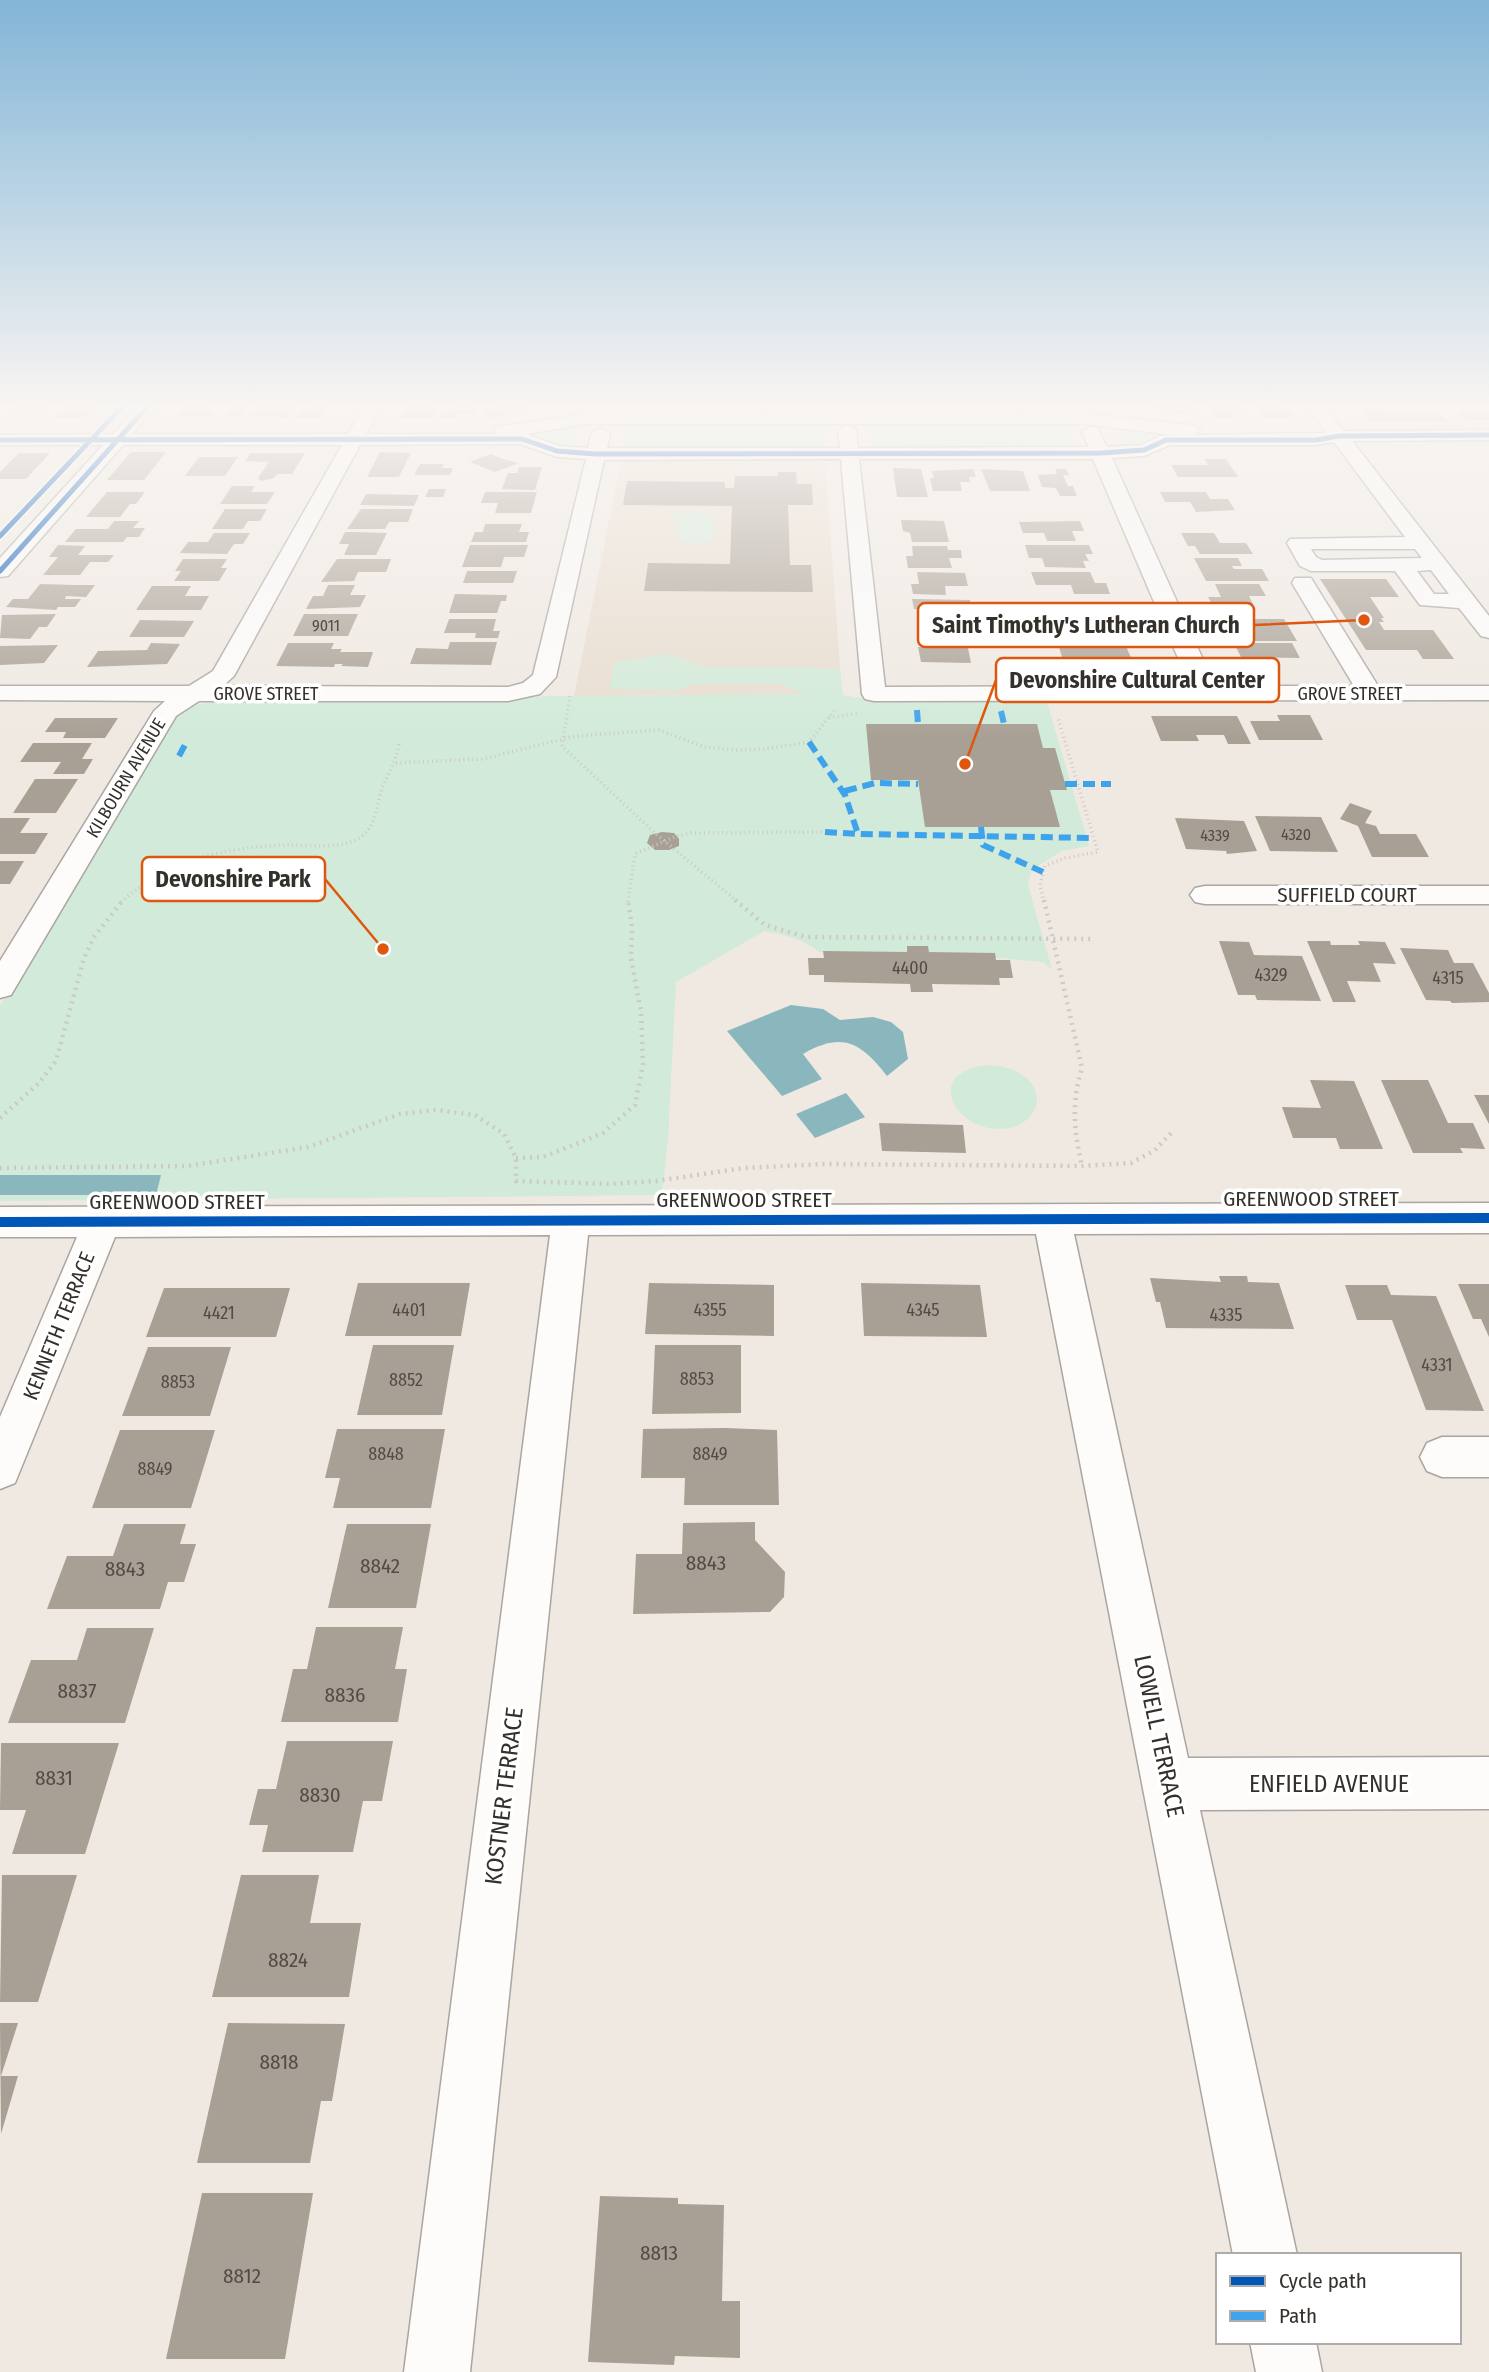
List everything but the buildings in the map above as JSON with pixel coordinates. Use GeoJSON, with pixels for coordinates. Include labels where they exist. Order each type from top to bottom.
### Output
{"type":"FeatureCollection","features":[{"type":"Feature","properties":{"kind":"street"},"geometry":{"type":"LineString","coordinates":[[0,536],[21,517]]}},
{"type":"Feature","properties":{"kind":"street"},"geometry":{"type":"LineString","coordinates":[[0,571],[44,517]]}},
{"type":"Feature","properties":{"kind":"street","name":"KILBOURN AVENUE"},"geometry":{"type":"LineString","coordinates":[[0,987],[166,711],[222,676],[311,517]]}},
{"type":"Feature","properties":{"kind":"street","name":"GROVE STREET"},"geometry":{"type":"LineString","coordinates":[[0,693],[509,694],[531,690],[544,677],[581,517]]}},
{"type":"Feature","properties":{"kind":"street","name":"GROVE STREET"},"geometry":{"type":"LineString","coordinates":[[856,517],[874,694],[1489,693]]}},
{"type":"Feature","properties":{"kind":"street"},"geometry":{"type":"LineString","coordinates":[[1129,517],[1206,694]]}},
{"type":"Feature","properties":{"kind":"street"},"geometry":{"type":"LineString","coordinates":[[1401,517],[1489,631]]}},
{"type":"Feature","properties":{"kind":"street"},"geometry":{"type":"LineString","coordinates":[[1421,542],[1297,543],[1308,561],[1319,566],[1437,564]]}},
{"type":"Feature","properties":{"kind":"street"},"geometry":{"type":"LineString","coordinates":[[1401,565],[1428,600],[1465,601]]}},
{"type":"Feature","properties":{"kind":"street"},"geometry":{"type":"LineString","coordinates":[[1303,583],[1371,694]]}},
{"type":"Feature","properties":{"kind":"street","name":"SUFFIELD COURT"},"geometry":{"type":"LineString","coordinates":[[1205,895],[1489,895]]}},
{"type":"Feature","properties":{"kind":"street","name":"LOWELL TERRACE"},"geometry":{"type":"LineString","coordinates":[[1052,1218],[1265,2253]]}},
{"type":"Feature","properties":{"kind":"street","name":"GREENWOOD STREET"},"geometry":{"type":"LineString","coordinates":[[0,1222],[1489,1218]]}},
{"type":"Feature","properties":{"kind":"street","name":"KOSTNER TERRACE"},"geometry":{"type":"LineString","coordinates":[[437,2372],[571,1220]]}},
{"type":"Feature","properties":{"kind":"street","name":"KENNETH TERRACE"},"geometry":{"type":"LineString","coordinates":[[0,1469],[102,1221]]}},
{"type":"Feature","properties":{"kind":"street"},"geometry":{"type":"LineString","coordinates":[[1442,1457],[1489,1457]]}},
{"type":"Feature","properties":{"kind":"street","name":"ENFIELD AVENUE"},"geometry":{"type":"LineString","coordinates":[[1170,1784],[1489,1783]]}},
{"type":"Feature","properties":{"kind":"street"},"geometry":{"type":"LineString","coordinates":[[1283,2344],[1289,2372]]}},
{"type":"Feature","properties":{"kind":"path"},"geometry":{"type":"LineString","coordinates":[[570,696],[562,746],[664,841],[765,925],[806,937],[1095,939]]}},
{"type":"Feature","properties":{"kind":"path"},"geometry":{"type":"LineString","coordinates":[[396,763],[482,759],[564,738],[659,730],[704,747],[766,749],[808,742],[835,710]]}},
{"type":"Feature","properties":{"kind":"path"},"geometry":{"type":"LineString","coordinates":[[1056,712],[1098,852],[1065,858],[1045,866],[1040,885],[1082,1068],[1073,1093],[1073,1126],[1082,1166]]}},
{"type":"Feature","properties":{"kind":"path"},"geometry":{"type":"LineString","coordinates":[[0,1118],[39,1082],[56,1060],[83,959],[100,923],[127,893],[177,866],[224,850],[272,845],[348,843],[362,836],[372,825],[382,789],[396,763],[399,744]]}},
{"type":"Feature","properties":{"kind":"path"},"geometry":{"type":"LineString","coordinates":[[516,1158],[543,1157],[603,1133],[635,1105],[643,1064],[641,1012],[631,958],[632,927],[627,896],[635,854],[691,833],[825,832]]}},
{"type":"Feature","properties":{"kind":"path"},"geometry":{"type":"LineString","coordinates":[[0,1168],[187,1166],[307,1147],[400,1114],[436,1110],[475,1115],[504,1134],[516,1158],[516,1181],[537,1183],[656,1181],[744,1168],[824,1164],[1082,1166],[1131,1163],[1154,1151],[1174,1130]]}},
{"type":"Feature","properties":{"kind":"shaded area"},"geometry":{"type":"Polygon","coordinates":[[[610,517],[829,517],[842,695],[574,696],[610,517]]]}},
{"type":"Feature","properties":{"kind":"green space"},"geometry":{"type":"Polygon","coordinates":[[[673,517],[714,518],[713,540],[696,544],[678,540],[679,525],[673,521],[673,517]]]}},
{"type":"Feature","properties":{"kind":"green space"},"geometry":{"type":"Polygon","coordinates":[[[667,654],[705,667],[804,667],[840,670],[843,695],[886,702],[1047,702],[1089,846],[1062,851],[1031,870],[1028,885],[1052,970],[1043,962],[929,952],[928,946],[907,946],[907,952],[819,952],[800,940],[764,931],[676,982],[668,1139],[662,1195],[0,1201],[0,1006],[177,708],[230,699],[803,694],[781,684],[693,684],[680,690],[609,689],[614,663],[667,654]]]}},
{"type":"Feature","properties":{"kind":"green space"},"geometry":{"type":"Polygon","coordinates":[[[990,1065],[1009,1068],[1032,1084],[1037,1100],[1032,1115],[1026,1121],[1009,1128],[990,1128],[974,1123],[961,1113],[953,1102],[951,1090],[956,1078],[968,1070],[990,1065]]]}},
{"type":"Feature","properties":{"kind":"water"},"geometry":{"type":"Polygon","coordinates":[[[791,1005],[823,1009],[840,1020],[873,1017],[891,1022],[903,1032],[908,1059],[887,1076],[860,1048],[840,1042],[829,1043],[803,1054],[822,1079],[782,1096],[727,1031],[791,1005]]]}},
{"type":"Feature","properties":{"kind":"water"},"geometry":{"type":"Polygon","coordinates":[[[846,1093],[865,1117],[815,1138],[796,1114],[846,1093]]]}},
{"type":"Feature","properties":{"kind":"water"},"geometry":{"type":"Polygon","coordinates":[[[0,1175],[161,1175],[156,1195],[0,1195],[0,1175]]]}},
{"type":"Feature","properties":{"kind":"marked path"},"geometry":{"type":"LineString","coordinates":[[917,710],[918,724]]}},
{"type":"Feature","properties":{"kind":"marked path"},"geometry":{"type":"LineString","coordinates":[[1001,711],[1004,724]]}},
{"type":"Feature","properties":{"kind":"marked path"},"geometry":{"type":"LineString","coordinates":[[809,742],[845,795],[858,834],[1093,838]]}},
{"type":"Feature","properties":{"kind":"marked path"},"geometry":{"type":"LineString","coordinates":[[179,756],[186,743]]}},
{"type":"Feature","properties":{"kind":"marked path"},"geometry":{"type":"LineString","coordinates":[[845,791],[875,783],[918,784]]}},
{"type":"Feature","properties":{"kind":"marked path"},"geometry":{"type":"LineString","coordinates":[[1065,784],[1111,784]]}},
{"type":"Feature","properties":{"kind":"marked path"},"geometry":{"type":"LineString","coordinates":[[981,827],[983,845],[1043,872]]}},
{"type":"Feature","properties":{"kind":"marked path"},"geometry":{"type":"LineString","coordinates":[[825,832],[858,834]]}},
{"type":"Feature","properties":{"kind":"cycle path"},"geometry":{"type":"LineString","coordinates":[[0,536],[18,517]]}},
{"type":"Feature","properties":{"kind":"cycle path"},"geometry":{"type":"LineString","coordinates":[[0,571],[49,517]]}},
{"type":"Feature","properties":{"kind":"cycle path"},"geometry":{"type":"LineString","coordinates":[[0,1222],[1489,1218]]}},
{"type":"Feature","properties":{"kind":"place","name":"Saint Timothy's Lutheran Church"},"geometry":{"type":"Point","coordinates":[1364,620]}},
{"type":"Feature","properties":{"kind":"place","name":"Devonshire Cultural Center"},"geometry":{"type":"Point","coordinates":[965,764]}},
{"type":"Feature","properties":{"kind":"place","name":"Devonshire Park"},"geometry":{"type":"Point","coordinates":[383,949]}}]}
